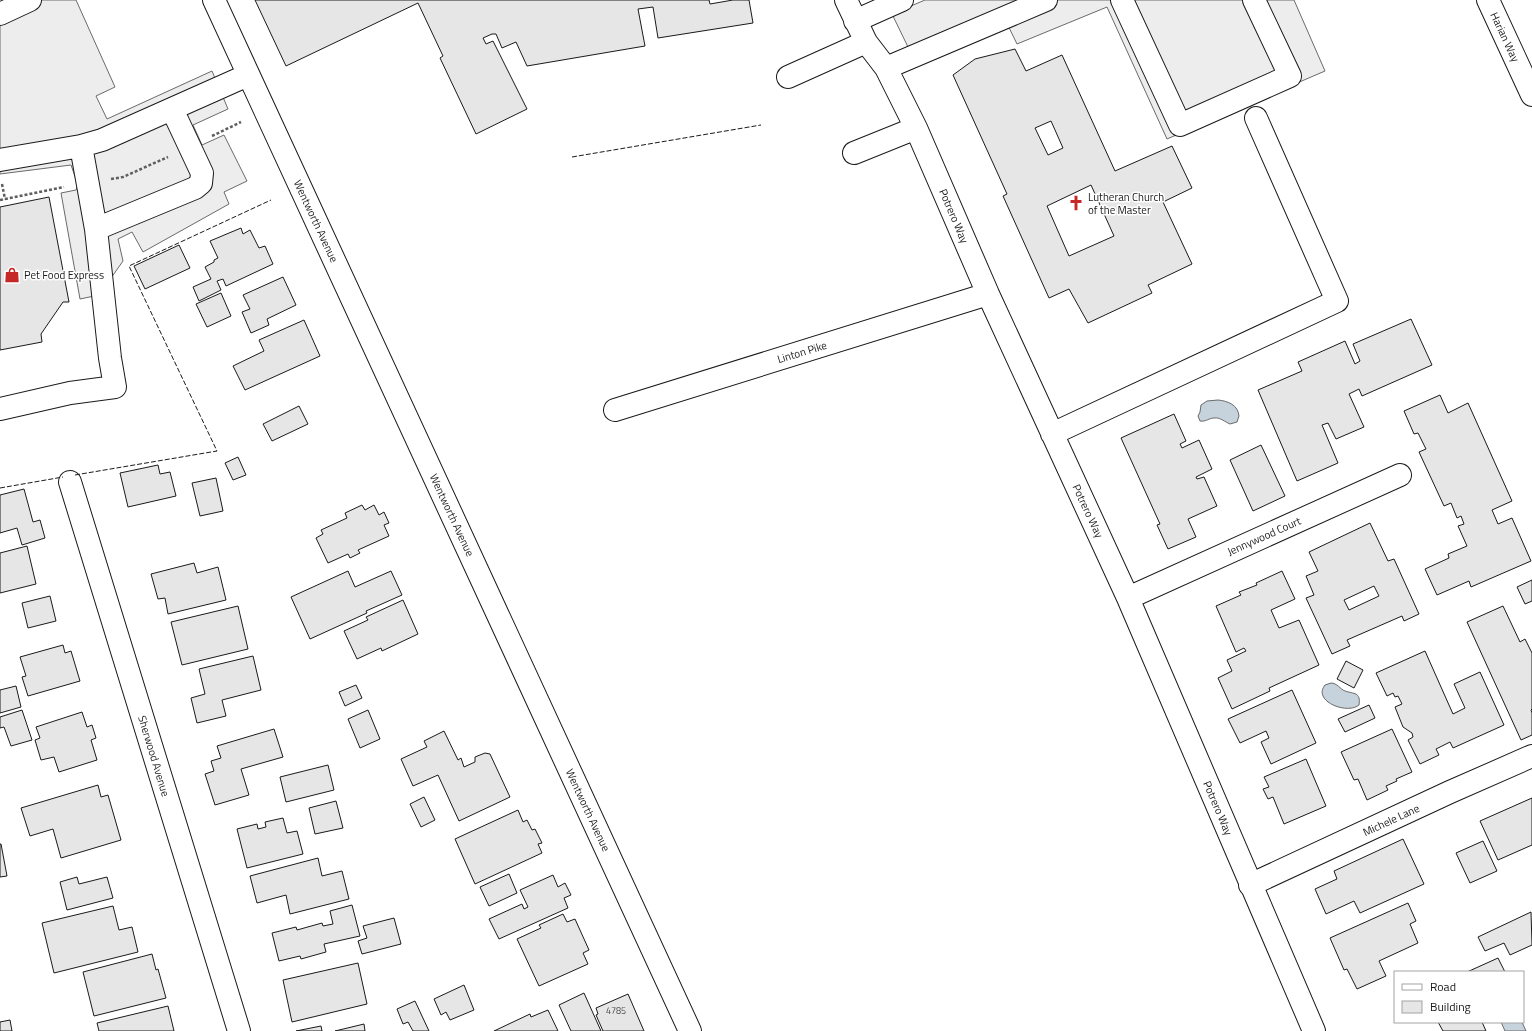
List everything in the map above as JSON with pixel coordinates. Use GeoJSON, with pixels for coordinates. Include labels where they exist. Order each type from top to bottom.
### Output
{"type":"FeatureCollection","features":[{"type":"Feature","properties":{"kind":"street"},"geometry":{"type":"LineString","coordinates":[[0,14],[30,0]]}},
{"type":"Feature","properties":{"kind":"street","name":"Wentworth Avenue"},"geometry":{"type":"LineString","coordinates":[[214,0],[690,1031]]}},
{"type":"Feature","properties":{"kind":"street","name":"Potrero Way"},"geometry":{"type":"LineString","coordinates":[[846,0],[866,42],[886,68],[916,128],[988,294],[1128,598],[1314,1031]]}},
{"type":"Feature","properties":{"kind":"street"},"geometry":{"type":"LineString","coordinates":[[855,21],[902,0]]}},
{"type":"Feature","properties":{"kind":"street"},"geometry":{"type":"LineString","coordinates":[[886,68],[1046,0]]}},
{"type":"Feature","properties":{"kind":"street"},"geometry":{"type":"LineString","coordinates":[[1122,0],[1180,125],[1290,76],[1254,0]]}},
{"type":"Feature","properties":{"kind":"street","name":"Harian Way"},"geometry":{"type":"LineString","coordinates":[[1488,0],[1532,96]]}},
{"type":"Feature","properties":{"kind":"street"},"geometry":{"type":"LineString","coordinates":[[788,76],[866,42]]}},
{"type":"Feature","properties":{"kind":"street"},"geometry":{"type":"LineString","coordinates":[[0,169],[102,140],[248,75]]}},
{"type":"Feature","properties":{"kind":"street"},"geometry":{"type":"LineString","coordinates":[[96,229],[195,188],[201,183],[202,173],[172,109]]}},
{"type":"Feature","properties":{"kind":"street"},"geometry":{"type":"LineString","coordinates":[[1052,434],[1337,302],[1256,118]]}},
{"type":"Feature","properties":{"kind":"street"},"geometry":{"type":"LineString","coordinates":[[854,153],[916,128]]}},
{"type":"Feature","properties":{"kind":"street"},"geometry":{"type":"LineString","coordinates":[[0,409],[70,393],[115,387],[110,358],[96,229],[81,146]]}},
{"type":"Feature","properties":{"kind":"street","name":"Linton Pike"},"geometry":{"type":"LineString","coordinates":[[616,410],[988,294]]}},
{"type":"Feature","properties":{"kind":"street","name":"Jennywood Court"},"geometry":{"type":"LineString","coordinates":[[1128,598],[1400,475]]}},
{"type":"Feature","properties":{"kind":"street","name":"Sherwood Avenue"},"geometry":{"type":"LineString","coordinates":[[70,482],[239,1031]]}},
{"type":"Feature","properties":{"kind":"street","name":"Michele Lane"},"geometry":{"type":"LineString","coordinates":[[1250,885],[1532,756]]}},
{"type":"Feature","properties":{"kind":"path"},"geometry":{"type":"LineString","coordinates":[[0,169],[5,199]]}},
{"type":"Feature","properties":{"kind":"path"},"geometry":{"type":"LineString","coordinates":[[0,200],[71,185]]}},
{"type":"Feature","properties":{"kind":"shaded area"},"geometry":{"type":"Polygon","coordinates":[[[12,0],[76,0],[115,87],[96,96],[107,119],[212,71],[228,109],[193,125],[202,145],[224,135],[247,181],[224,192],[229,204],[143,252],[132,232],[118,239],[123,261],[99,295],[80,299],[61,193],[76,190],[78,185],[71,165],[0,174],[0,6],[12,0]]]}},
{"type":"Feature","properties":{"kind":"shaded area"},"geometry":{"type":"Polygon","coordinates":[[[925,0],[1294,0],[1325,71],[1167,139],[1107,7],[1017,44],[1000,9],[908,47],[892,14],[925,0]]]}},
{"type":"Feature","properties":{"kind":"shaded area"},"geometry":{"type":"Polygon","coordinates":[[[1207,401],[1225,401],[1235,406],[1239,416],[1237,422],[1230,424],[1216,418],[1200,421],[1198,416],[1201,405],[1207,401]]]}},
{"type":"Feature","properties":{"kind":"shaded area"},"geometry":{"type":"Polygon","coordinates":[[[1331,683],[1345,691],[1356,694],[1359,698],[1359,705],[1354,708],[1347,708],[1333,705],[1327,701],[1323,696],[1322,691],[1325,685],[1331,683]]]}},
{"type":"Feature","properties":{"kind":"shaded area"},"geometry":{"type":"Polygon","coordinates":[[[1501,1023],[1522,1023],[1526,1031],[1505,1031],[1501,1023]]]}},
{"type":"Feature","properties":{"kind":"building"},"geometry":{"type":"Polygon","coordinates":[[[255,0],[709,0],[710,4],[733,0],[749,0],[753,23],[658,38],[653,7],[638,9],[645,46],[527,66],[516,42],[502,48],[496,34],[492,34],[483,38],[486,44],[493,41],[527,109],[476,134],[440,58],[443,56],[418,3],[286,66],[255,0]]]}},
{"type":"Feature","properties":{"kind":"building"},"geometry":{"type":"Polygon","coordinates":[[[1015,49],[1026,71],[1062,55],[1115,171],[1172,146],[1192,188],[1163,202],[1192,264],[1148,285],[1152,293],[1088,323],[1069,289],[1049,298],[1003,196],[1007,194],[953,75],[975,59],[1015,49]],[[1051,121],[1035,128],[1048,155],[1063,148],[1051,121]],[[1091,185],[1047,206],[1069,256],[1114,236],[1091,185]]]}},
{"type":"Feature","properties":{"kind":"building"},"geometry":{"type":"Polygon","coordinates":[[[49,197],[69,302],[63,302],[41,334],[42,342],[0,350],[0,207],[49,197]]]}},
{"type":"Feature","properties":{"kind":"building"},"geometry":{"type":"Polygon","coordinates":[[[241,228],[243,234],[250,230],[259,248],[265,246],[273,264],[226,286],[223,279],[217,281],[221,290],[199,301],[193,287],[211,279],[205,267],[218,258],[210,241],[241,228]]]}},
{"type":"Feature","properties":{"kind":"building"},"geometry":{"type":"Polygon","coordinates":[[[179,245],[190,268],[145,289],[134,266],[179,245]]]}},
{"type":"Feature","properties":{"kind":"building"},"geometry":{"type":"Polygon","coordinates":[[[283,277],[296,305],[267,319],[269,325],[251,333],[242,312],[250,309],[243,295],[283,277]]]}},
{"type":"Feature","properties":{"kind":"building"},"geometry":{"type":"Polygon","coordinates":[[[221,293],[231,316],[207,327],[196,304],[221,293]]]}},
{"type":"Feature","properties":{"kind":"building"},"geometry":{"type":"Polygon","coordinates":[[[1411,319],[1432,365],[1362,396],[1359,389],[1349,394],[1364,427],[1336,439],[1328,423],[1322,425],[1338,463],[1297,481],[1258,390],[1302,371],[1298,362],[1345,341],[1355,364],[1360,361],[1353,344],[1411,319]]]}},
{"type":"Feature","properties":{"kind":"building"},"geometry":{"type":"Polygon","coordinates":[[[304,320],[320,356],[245,390],[233,366],[264,351],[259,340],[304,320]]]}},
{"type":"Feature","properties":{"kind":"building"},"geometry":{"type":"Polygon","coordinates":[[[1440,395],[1448,413],[1468,403],[1512,501],[1492,510],[1498,524],[1512,518],[1531,561],[1471,587],[1469,581],[1437,595],[1425,569],[1449,558],[1448,554],[1467,546],[1458,526],[1464,524],[1461,516],[1457,518],[1451,503],[1444,506],[1419,452],[1426,449],[1418,433],[1414,434],[1404,411],[1440,395]]]}},
{"type":"Feature","properties":{"kind":"building"},"geometry":{"type":"Polygon","coordinates":[[[299,406],[308,424],[272,441],[263,424],[299,406]]]}},
{"type":"Feature","properties":{"kind":"building"},"geometry":{"type":"Polygon","coordinates":[[[1174,414],[1186,441],[1180,444],[1182,448],[1199,440],[1212,469],[1196,477],[1197,479],[1204,477],[1217,506],[1188,519],[1196,537],[1168,549],[1157,525],[1160,524],[1121,438],[1174,414]]]}},
{"type":"Feature","properties":{"kind":"building"},"geometry":{"type":"Polygon","coordinates":[[[1261,445],[1285,496],[1253,511],[1230,460],[1261,445]]]}},
{"type":"Feature","properties":{"kind":"building"},"geometry":{"type":"Polygon","coordinates":[[[238,457],[246,475],[233,480],[225,463],[238,457]]]}},
{"type":"Feature","properties":{"kind":"building"},"geometry":{"type":"Polygon","coordinates":[[[158,465],[160,474],[170,472],[176,496],[128,507],[120,473],[158,465]]]}},
{"type":"Feature","properties":{"kind":"building"},"geometry":{"type":"Polygon","coordinates":[[[216,478],[223,511],[200,516],[192,483],[216,478]]]}},
{"type":"Feature","properties":{"kind":"building"},"geometry":{"type":"Polygon","coordinates":[[[24,489],[33,522],[40,520],[45,538],[22,545],[17,528],[0,533],[0,495],[24,489]]]}},
{"type":"Feature","properties":{"kind":"building"},"geometry":{"type":"Polygon","coordinates":[[[362,505],[365,510],[374,505],[379,515],[384,512],[389,523],[384,525],[389,536],[358,550],[360,553],[350,558],[348,554],[328,563],[316,538],[323,534],[321,530],[347,518],[345,513],[362,505]]]}},
{"type":"Feature","properties":{"kind":"building"},"geometry":{"type":"Polygon","coordinates":[[[1370,523],[1388,561],[1394,559],[1419,614],[1404,621],[1402,616],[1347,640],[1350,646],[1332,654],[1306,598],[1314,595],[1306,576],[1318,571],[1309,552],[1370,523]],[[1374,586],[1344,600],[1349,610],[1379,596],[1374,586]]]}},
{"type":"Feature","properties":{"kind":"building"},"geometry":{"type":"Polygon","coordinates":[[[27,546],[36,584],[0,593],[0,553],[27,546]]]}},
{"type":"Feature","properties":{"kind":"building"},"geometry":{"type":"Polygon","coordinates":[[[194,563],[197,573],[218,567],[226,600],[168,614],[165,598],[158,599],[151,574],[194,563]]]}},
{"type":"Feature","properties":{"kind":"building"},"geometry":{"type":"Polygon","coordinates":[[[348,571],[355,587],[391,571],[402,595],[310,639],[291,597],[348,571]]]}},
{"type":"Feature","properties":{"kind":"building"},"geometry":{"type":"Polygon","coordinates":[[[1282,571],[1295,599],[1271,610],[1279,628],[1299,620],[1319,665],[1269,688],[1270,691],[1232,709],[1218,678],[1232,671],[1227,660],[1246,651],[1244,648],[1236,652],[1216,606],[1241,595],[1239,592],[1257,585],[1256,583],[1282,571]]]}},
{"type":"Feature","properties":{"kind":"building"},"geometry":{"type":"Polygon","coordinates":[[[1532,580],[1532,601],[1525,604],[1517,587],[1532,580]]]}},
{"type":"Feature","properties":{"kind":"building"},"geometry":{"type":"Polygon","coordinates":[[[50,596],[56,621],[28,628],[22,603],[50,596]]]}},
{"type":"Feature","properties":{"kind":"building"},"geometry":{"type":"Polygon","coordinates":[[[403,600],[418,634],[382,651],[381,648],[357,659],[344,631],[368,620],[366,617],[403,600]]]}},
{"type":"Feature","properties":{"kind":"building"},"geometry":{"type":"Polygon","coordinates":[[[238,606],[248,649],[182,665],[171,622],[238,606]]]}},
{"type":"Feature","properties":{"kind":"building"},"geometry":{"type":"Polygon","coordinates":[[[1503,606],[1520,642],[1525,639],[1532,653],[1532,735],[1521,740],[1467,622],[1503,606]]]}},
{"type":"Feature","properties":{"kind":"building"},"geometry":{"type":"Polygon","coordinates":[[[63,645],[65,653],[71,651],[80,681],[28,696],[22,677],[26,676],[20,657],[63,645]]]}},
{"type":"Feature","properties":{"kind":"building"},"geometry":{"type":"Polygon","coordinates":[[[1425,651],[1453,714],[1465,708],[1454,684],[1480,672],[1504,725],[1453,748],[1450,742],[1436,749],[1439,755],[1420,764],[1408,740],[1413,737],[1412,733],[1403,727],[1395,707],[1402,704],[1398,696],[1395,697],[1393,693],[1387,696],[1376,673],[1425,651]]]}},
{"type":"Feature","properties":{"kind":"building"},"geometry":{"type":"Polygon","coordinates":[[[253,656],[261,690],[222,700],[226,716],[197,723],[191,698],[205,694],[199,669],[253,656]]]}},
{"type":"Feature","properties":{"kind":"building"},"geometry":{"type":"Polygon","coordinates":[[[1346,661],[1363,670],[1354,688],[1337,679],[1346,661]]]}},
{"type":"Feature","properties":{"kind":"building"},"geometry":{"type":"Polygon","coordinates":[[[356,685],[362,698],[345,706],[339,692],[356,685]]]}},
{"type":"Feature","properties":{"kind":"building"},"geometry":{"type":"Polygon","coordinates":[[[16,686],[21,707],[0,713],[0,690],[16,686]]]}},
{"type":"Feature","properties":{"kind":"building"},"geometry":{"type":"Polygon","coordinates":[[[1292,690],[1316,743],[1271,764],[1261,742],[1269,738],[1266,731],[1240,743],[1228,719],[1292,690]]]}},
{"type":"Feature","properties":{"kind":"building"},"geometry":{"type":"Polygon","coordinates":[[[1369,705],[1375,718],[1345,732],[1338,719],[1369,705]]]}},
{"type":"Feature","properties":{"kind":"building"},"geometry":{"type":"Polygon","coordinates":[[[22,710],[32,740],[11,746],[4,727],[0,728],[0,717],[22,710]]]}},
{"type":"Feature","properties":{"kind":"building"},"geometry":{"type":"Polygon","coordinates":[[[368,710],[380,739],[360,748],[348,719],[368,710]]]}},
{"type":"Feature","properties":{"kind":"building"},"geometry":{"type":"Polygon","coordinates":[[[82,712],[87,727],[92,725],[96,738],[91,740],[97,760],[59,772],[54,757],[41,760],[35,740],[40,738],[36,727],[82,712]]]}},
{"type":"Feature","properties":{"kind":"building"},"geometry":{"type":"Polygon","coordinates":[[[274,729],[283,757],[241,769],[249,795],[215,805],[205,774],[214,771],[211,761],[221,758],[217,746],[274,729]]]}},
{"type":"Feature","properties":{"kind":"building"},"geometry":{"type":"Polygon","coordinates":[[[1392,729],[1412,772],[1396,779],[1397,781],[1386,786],[1388,790],[1367,800],[1358,779],[1354,780],[1341,752],[1392,729]]]}},
{"type":"Feature","properties":{"kind":"building"},"geometry":{"type":"Polygon","coordinates":[[[444,731],[458,760],[461,758],[464,767],[475,762],[475,757],[485,753],[490,754],[510,797],[459,821],[438,775],[413,786],[401,759],[427,747],[424,741],[444,731]]]}},
{"type":"Feature","properties":{"kind":"building"},"geometry":{"type":"Polygon","coordinates":[[[1306,759],[1326,806],[1284,824],[1273,797],[1268,799],[1263,789],[1269,787],[1264,777],[1306,759]]]}},
{"type":"Feature","properties":{"kind":"building"},"geometry":{"type":"Polygon","coordinates":[[[328,765],[334,790],[286,802],[280,777],[328,765]]]}},
{"type":"Feature","properties":{"kind":"building"},"geometry":{"type":"Polygon","coordinates":[[[98,785],[101,797],[108,795],[121,840],[61,858],[53,829],[30,836],[21,808],[98,785]]]}},
{"type":"Feature","properties":{"kind":"building"},"geometry":{"type":"Polygon","coordinates":[[[424,797],[435,820],[421,827],[410,804],[424,797]]]}},
{"type":"Feature","properties":{"kind":"building"},"geometry":{"type":"Polygon","coordinates":[[[1532,798],[1532,845],[1498,860],[1480,821],[1532,798]]]}},
{"type":"Feature","properties":{"kind":"building"},"geometry":{"type":"Polygon","coordinates":[[[336,801],[343,828],[315,834],[309,808],[336,801]]]}},
{"type":"Feature","properties":{"kind":"building"},"geometry":{"type":"Polygon","coordinates":[[[518,810],[523,822],[527,820],[532,830],[535,829],[542,843],[538,844],[542,853],[475,884],[455,839],[518,810]]]}},
{"type":"Feature","properties":{"kind":"building"},"geometry":{"type":"Polygon","coordinates":[[[283,818],[287,833],[297,831],[303,854],[247,868],[237,829],[257,824],[258,829],[266,827],[265,822],[283,818]]]}},
{"type":"Feature","properties":{"kind":"building"},"geometry":{"type":"Polygon","coordinates":[[[1403,839],[1424,884],[1360,913],[1354,901],[1326,914],[1315,889],[1337,879],[1334,871],[1403,839]]]}},
{"type":"Feature","properties":{"kind":"building"},"geometry":{"type":"Polygon","coordinates":[[[1483,841],[1497,871],[1470,883],[1456,853],[1483,841]]]}},
{"type":"Feature","properties":{"kind":"building"},"geometry":{"type":"Polygon","coordinates":[[[0,844],[7,876],[0,877],[0,844]]]}},
{"type":"Feature","properties":{"kind":"building"},"geometry":{"type":"Polygon","coordinates":[[[318,858],[322,876],[342,871],[349,899],[290,914],[286,895],[257,903],[250,876],[318,858]]]}},
{"type":"Feature","properties":{"kind":"building"},"geometry":{"type":"Polygon","coordinates":[[[509,874],[517,893],[489,906],[480,887],[509,874]]]}},
{"type":"Feature","properties":{"kind":"building"},"geometry":{"type":"Polygon","coordinates":[[[553,875],[558,887],[565,883],[571,895],[564,898],[568,908],[499,939],[489,919],[522,904],[524,909],[528,907],[520,890],[553,875]]]}},
{"type":"Feature","properties":{"kind":"building"},"geometry":{"type":"Polygon","coordinates":[[[77,877],[79,884],[107,877],[113,898],[67,910],[60,882],[77,877]]]}},
{"type":"Feature","properties":{"kind":"building"},"geometry":{"type":"Polygon","coordinates":[[[1408,903],[1416,921],[1410,924],[1418,943],[1379,961],[1386,976],[1357,989],[1347,969],[1344,970],[1330,938],[1408,903]]]}},
{"type":"Feature","properties":{"kind":"building"},"geometry":{"type":"Polygon","coordinates":[[[352,905],[360,936],[324,944],[326,952],[301,959],[300,956],[279,961],[272,933],[296,927],[297,930],[322,923],[323,926],[333,924],[330,911],[352,905]]]}},
{"type":"Feature","properties":{"kind":"building"},"geometry":{"type":"Polygon","coordinates":[[[113,906],[119,930],[132,927],[138,952],[54,973],[42,923],[113,906]]]}},
{"type":"Feature","properties":{"kind":"building"},"geometry":{"type":"Polygon","coordinates":[[[1531,912],[1532,945],[1510,955],[1504,943],[1485,951],[1478,937],[1531,912]]]}},
{"type":"Feature","properties":{"kind":"building"},"geometry":{"type":"Polygon","coordinates":[[[563,914],[567,922],[575,919],[589,950],[583,953],[588,964],[539,986],[517,939],[541,928],[539,925],[563,914]]]}},
{"type":"Feature","properties":{"kind":"building"},"geometry":{"type":"Polygon","coordinates":[[[394,918],[401,944],[362,954],[358,941],[367,938],[363,926],[394,918]]]}},
{"type":"Feature","properties":{"kind":"building"},"geometry":{"type":"Polygon","coordinates":[[[152,954],[166,998],[94,1016],[83,972],[152,954]]]}},
{"type":"Feature","properties":{"kind":"building"},"geometry":{"type":"Polygon","coordinates":[[[1498,958],[1504,971],[1469,971],[1498,958]]]}},
{"type":"Feature","properties":{"kind":"building"},"geometry":{"type":"Polygon","coordinates":[[[358,963],[367,1004],[292,1022],[283,980],[358,963]]]}},
{"type":"Feature","properties":{"kind":"building"},"geometry":{"type":"Polygon","coordinates":[[[464,985],[474,1010],[450,1020],[446,1012],[441,1015],[434,999],[464,985]]]}},
{"type":"Feature","properties":{"kind":"building"},"geometry":{"type":"Polygon","coordinates":[[[584,993],[601,1031],[571,1031],[559,1005],[584,993]]]}},
{"type":"Feature","properties":{"kind":"building"},"geometry":{"type":"Polygon","coordinates":[[[628,994],[644,1031],[603,1031],[596,1015],[598,1014],[596,1008],[628,994]]]}},
{"type":"Feature","properties":{"kind":"building"},"geometry":{"type":"Polygon","coordinates":[[[415,1001],[429,1031],[413,1031],[408,1022],[403,1024],[397,1009],[415,1001]]]}},
{"type":"Feature","properties":{"kind":"building"},"geometry":{"type":"Polygon","coordinates":[[[168,1006],[174,1031],[99,1031],[97,1023],[168,1006]]]}},
{"type":"Feature","properties":{"kind":"building"},"geometry":{"type":"Polygon","coordinates":[[[548,1010],[558,1031],[494,1031],[530,1014],[531,1017],[548,1010]]]}},
{"type":"Feature","properties":{"kind":"building"},"geometry":{"type":"Polygon","coordinates":[[[10,1020],[12,1031],[0,1031],[0,1022],[10,1020]]]}},
{"type":"Feature","properties":{"kind":"building"},"geometry":{"type":"Polygon","coordinates":[[[1439,1023],[1482,1023],[1486,1031],[1443,1031],[1439,1023]]]}},
{"type":"Feature","properties":{"kind":"building"},"geometry":{"type":"Polygon","coordinates":[[[364,1024],[365,1031],[335,1031],[364,1024]]]}},
{"type":"Feature","properties":{"kind":"building"},"geometry":{"type":"Polygon","coordinates":[[[321,1026],[322,1031],[296,1031],[321,1026]]]}},
{"type":"Feature","properties":{"kind":"fence"},"geometry":{"type":"LineString","coordinates":[[572,157],[761,125]]}},
{"type":"Feature","properties":{"kind":"fence"},"geometry":{"type":"LineString","coordinates":[[75,475],[217,451],[129,266],[271,200]]}},
{"type":"Feature","properties":{"kind":"fence"},"geometry":{"type":"LineString","coordinates":[[0,488],[63,477]]}},
{"type":"Feature","properties":{"kind":"place","name":"Lutheran Church of the Master"},"geometry":{"type":"Point","coordinates":[1076,203]}},
{"type":"Feature","properties":{"kind":"place","name":"Pet Food Express"},"geometry":{"type":"Point","coordinates":[12,275]}}]}
